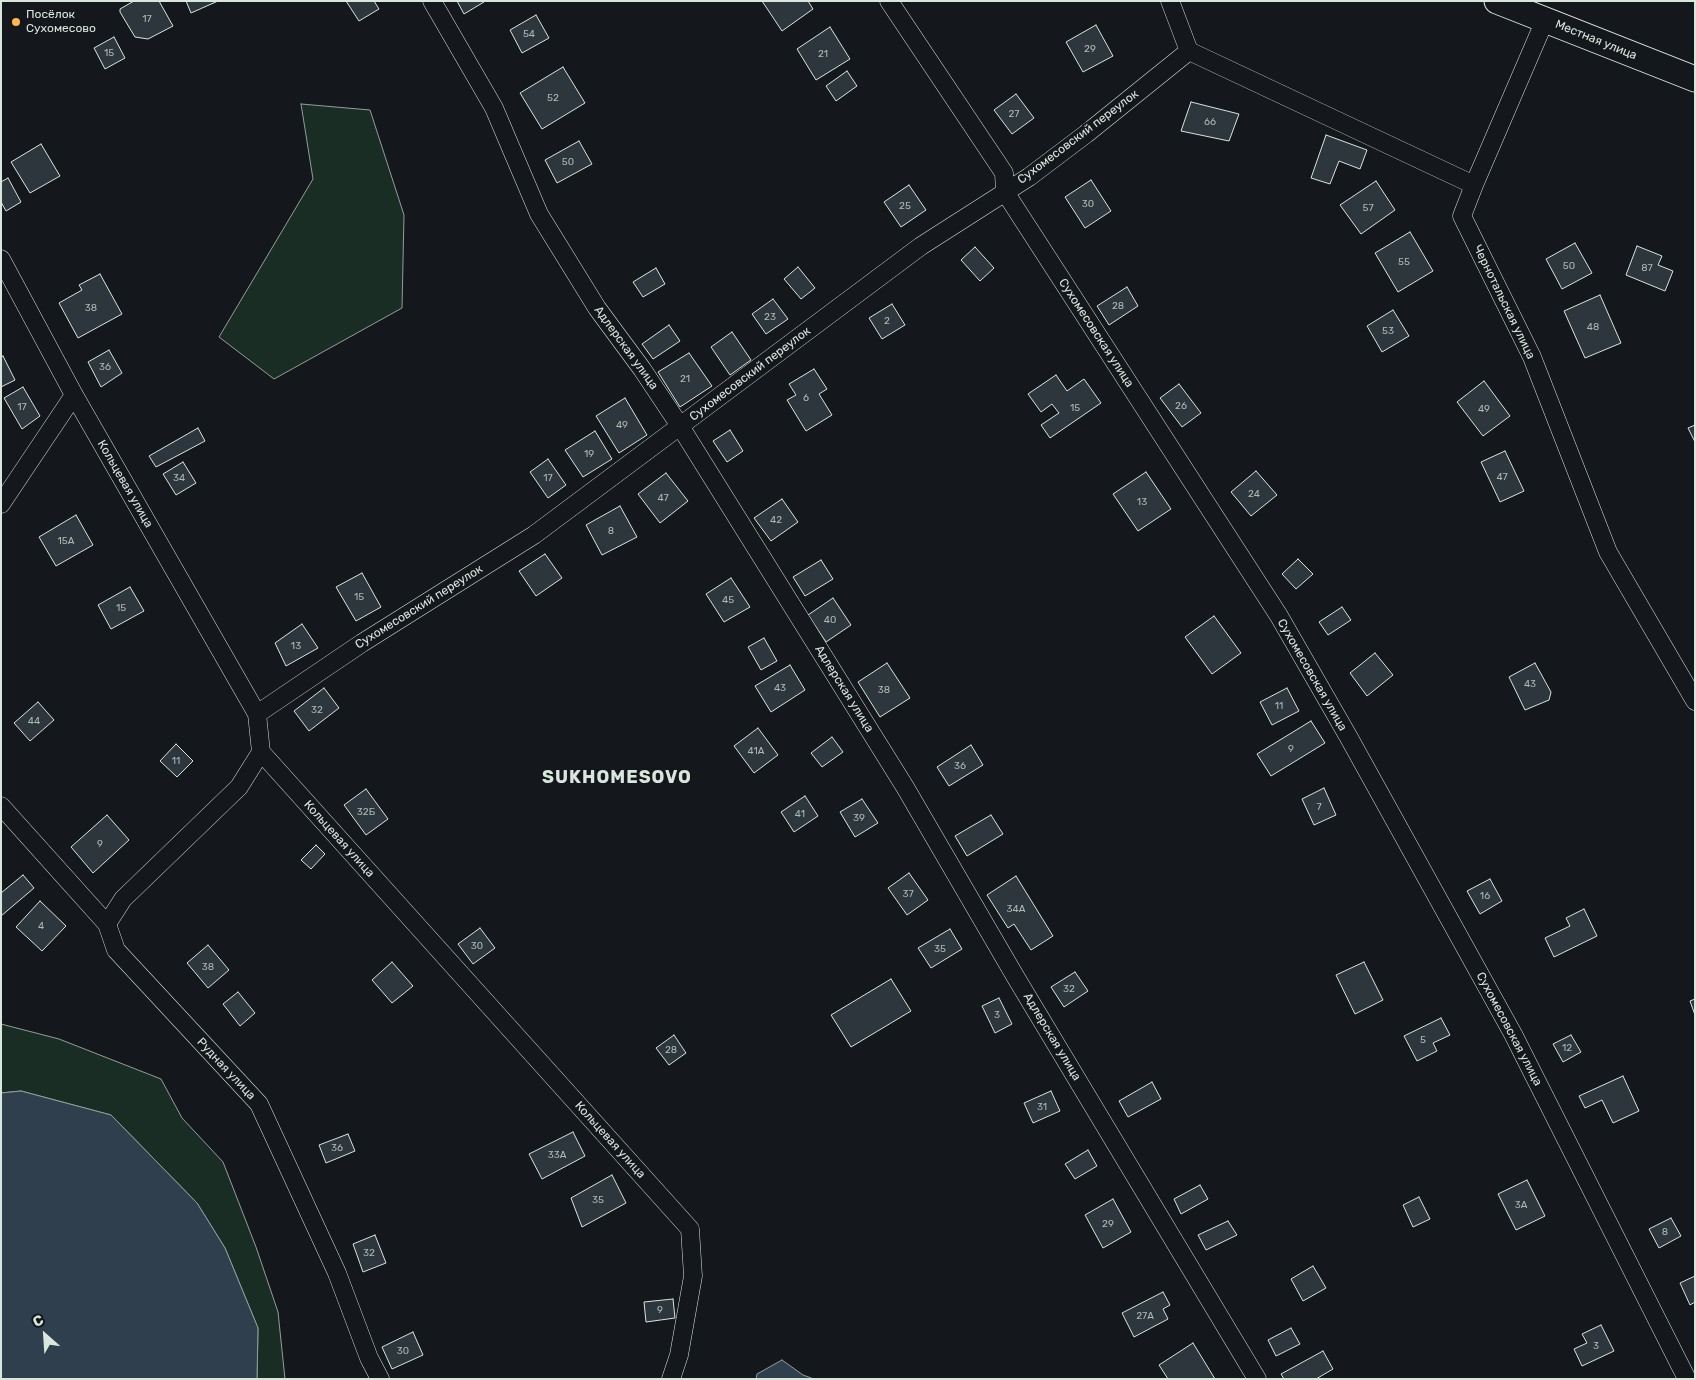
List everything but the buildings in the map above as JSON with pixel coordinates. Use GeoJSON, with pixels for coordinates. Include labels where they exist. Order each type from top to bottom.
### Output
{"type":"FeatureCollection","features":[{"type":"Feature","properties":{"kind":"main road","name":"Местная улица"},"geometry":{"type":"LineString","coordinates":[[1497,1],[1695,79]]}},
{"type":"Feature","properties":{"kind":"street","name":"Адлерская улица"},"geometry":{"type":"LineString","coordinates":[[432,1],[494,108],[539,214],[596,308],[642,369],[680,426],[905,787],[1015,976],[1257,1379]]}},
{"type":"Feature","properties":{"kind":"street","name":"Сухомесовская улица"},"geometry":{"type":"LineString","coordinates":[[889,1],[1004,173],[1005,192],[1278,616],[1513,1034],[1687,1379]]}},
{"type":"Feature","properties":{"kind":"street"},"geometry":{"type":"LineString","coordinates":[[1170,1],[1189,51],[1474,186]]}},
{"type":"Feature","properties":{"kind":"street","name":"Чернотальская улица"},"geometry":{"type":"LineString","coordinates":[[1545,20],[1462,216],[1532,358],[1608,552],[1695,701]]}},
{"type":"Feature","properties":{"kind":"street","name":"Сухомесовский переулок"},"geometry":{"type":"LineString","coordinates":[[257,714],[362,643],[534,535],[921,246],[1005,192],[1086,134],[1189,51]]}},
{"type":"Feature","properties":{"kind":"street","name":"Кольцевая улица"},"geometry":{"type":"LineString","coordinates":[[1,259],[74,395],[257,714],[261,752],[690,1229],[693,1276],[679,1355],[671,1379]]}},
{"type":"Feature","properties":{"kind":"street"},"geometry":{"type":"LineString","coordinates":[[1,504],[74,395]]}},
{"type":"Feature","properties":{"kind":"street"},"geometry":{"type":"LineString","coordinates":[[107,924],[123,899],[239,787],[261,752]]}},
{"type":"Feature","properties":{"kind":"street","name":"Рудная улица"},"geometry":{"type":"LineString","coordinates":[[1,806],[107,924],[116,950],[259,1104],[337,1273],[369,1358],[380,1379]]}},
{"type":"Feature","properties":{"kind":"green space"},"geometry":{"type":"Polygon","coordinates":[[[301,104],[370,110],[404,215],[402,308],[274,379],[219,337],[313,179],[301,104]]]}},
{"type":"Feature","properties":{"kind":"green space"},"geometry":{"type":"Polygon","coordinates":[[[1,1024],[59,1039],[161,1079],[182,1118],[223,1162],[256,1247],[278,1312],[285,1379],[257,1379],[258,1328],[225,1248],[197,1203],[111,1115],[21,1091],[1,1093],[1,1024]]]}},
{"type":"Feature","properties":{"kind":"water"},"geometry":{"type":"Polygon","coordinates":[[[21,1091],[111,1115],[197,1203],[225,1248],[258,1328],[257,1379],[1,1379],[1,1093],[21,1091]]]}},
{"type":"Feature","properties":{"kind":"water"},"geometry":{"type":"Polygon","coordinates":[[[782,1360],[803,1375],[814,1379],[756,1379],[757,1374],[782,1360]]]}},
{"type":"Feature","properties":{"kind":"place","name":"Посёлок Сухомесово"},"geometry":{"type":"Point","coordinates":[16,22]}},
{"type":"Feature","properties":{"kind":"district","name":"SUKHOMESOVO"},"geometry":{"type":"Point","coordinates":[617,778]}}]}
